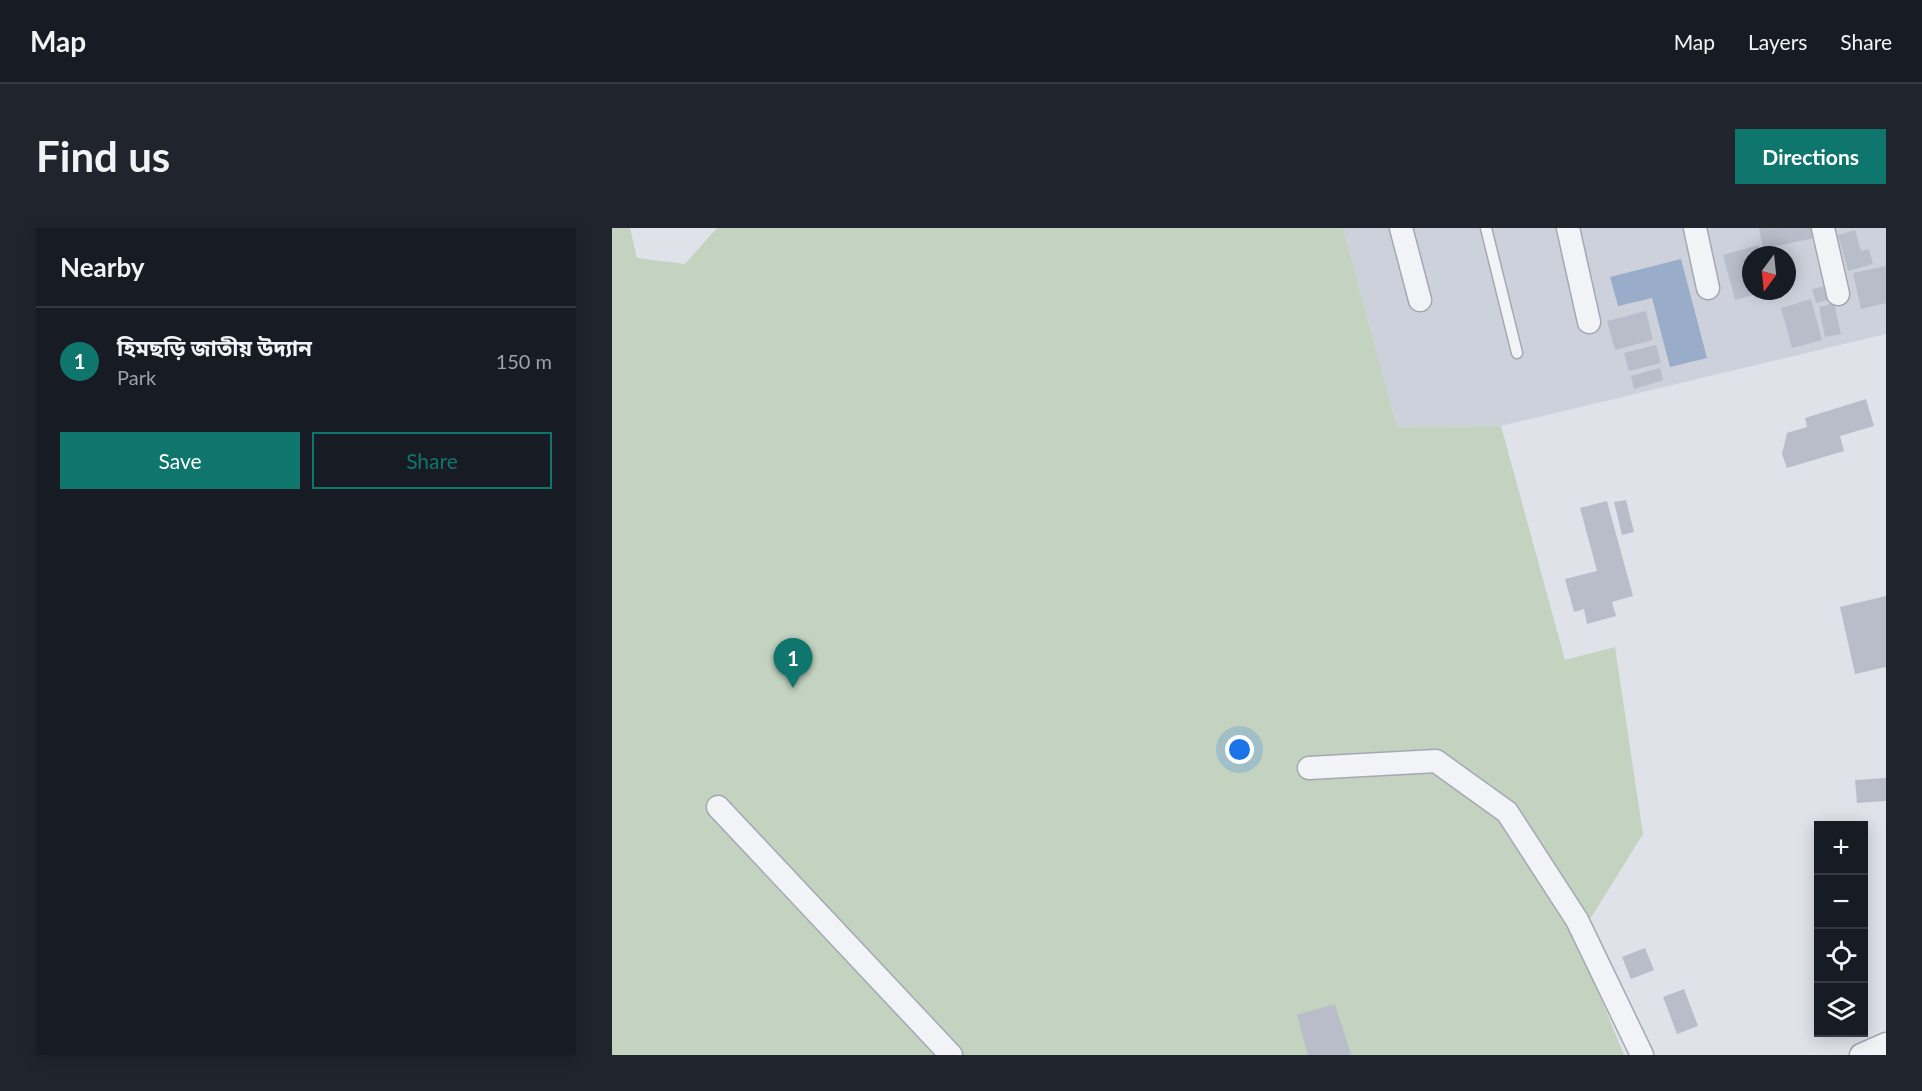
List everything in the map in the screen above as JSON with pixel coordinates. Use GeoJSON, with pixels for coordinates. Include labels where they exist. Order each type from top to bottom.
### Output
{"type":"FeatureCollection","features":[{"type":"Feature","properties":{"kind":"street"},"geometry":{"type":"LineString","coordinates":[[1401,228],[1420,300]]}},
{"type":"Feature","properties":{"kind":"street"},"geometry":{"type":"LineString","coordinates":[[1568,228],[1590,322]]}},
{"type":"Feature","properties":{"kind":"street"},"geometry":{"type":"LineString","coordinates":[[1695,228],[1708,288]]}},
{"type":"Feature","properties":{"kind":"street"},"geometry":{"type":"LineString","coordinates":[[1823,228],[1838,294]]}},
{"type":"Feature","properties":{"kind":"street"},"geometry":{"type":"LineString","coordinates":[[1309,768],[1436,761],[1507,812],[1577,920],[1642,1055]]}},
{"type":"Feature","properties":{"kind":"street"},"geometry":{"type":"LineString","coordinates":[[718,807],[951,1055]]}},
{"type":"Feature","properties":{"kind":"street"},"geometry":{"type":"LineString","coordinates":[[1862,1055],[1886,1044]]}},
{"type":"Feature","properties":{"kind":"lane"},"geometry":{"type":"LineString","coordinates":[[1486,228],[1517,353]]}},
{"type":"Feature","properties":{"kind":"shaded area"},"geometry":{"type":"Polygon","coordinates":[[[1343,228],[1886,228],[1886,334],[1501,426],[1397,427],[1343,228]]]}},
{"type":"Feature","properties":{"kind":"green space"},"geometry":{"type":"Polygon","coordinates":[[[612,228],[630,228],[637,258],[685,264],[717,228],[1343,228],[1397,427],[1501,426],[1565,660],[1615,647],[1643,834],[1577,940],[1624,1055],[612,1055],[612,228]]]}},
{"type":"Feature","properties":{"kind":"water"},"geometry":{"type":"Polygon","coordinates":[[[1681,259],[1707,358],[1670,367],[1652,298],[1618,306],[1610,277],[1681,259]]]}},
{"type":"Feature","properties":{"kind":"building"},"geometry":{"type":"Polygon","coordinates":[[[1759,228],[1813,228],[1815,238],[1777,246],[1762,246],[1759,228]]]}},
{"type":"Feature","properties":{"kind":"building"},"geometry":{"type":"Polygon","coordinates":[[[1855,230],[1861,251],[1869,249],[1873,264],[1848,271],[1838,235],[1855,230]]]}},
{"type":"Feature","properties":{"kind":"building"},"geometry":{"type":"Polygon","coordinates":[[[1742,250],[1742,298],[1735,300],[1723,255],[1742,250]]]}},
{"type":"Feature","properties":{"kind":"building"},"geometry":{"type":"Polygon","coordinates":[[[1886,266],[1886,303],[1861,309],[1853,273],[1886,266]]]}},
{"type":"Feature","properties":{"kind":"building"},"geometry":{"type":"Polygon","coordinates":[[[1830,285],[1833,299],[1816,303],[1812,289],[1830,285]]]}},
{"type":"Feature","properties":{"kind":"building"},"geometry":{"type":"Polygon","coordinates":[[[1811,299],[1822,340],[1792,348],[1781,308],[1811,299]]]}},
{"type":"Feature","properties":{"kind":"building"},"geometry":{"type":"Polygon","coordinates":[[[1834,303],[1841,334],[1825,337],[1819,307],[1834,303]]]}},
{"type":"Feature","properties":{"kind":"building"},"geometry":{"type":"Polygon","coordinates":[[[1646,311],[1653,340],[1615,350],[1607,321],[1646,311]]]}},
{"type":"Feature","properties":{"kind":"building"},"geometry":{"type":"Polygon","coordinates":[[[1656,345],[1661,363],[1629,371],[1624,353],[1656,345]]]}},
{"type":"Feature","properties":{"kind":"building"},"geometry":{"type":"Polygon","coordinates":[[[1660,368],[1663,380],[1634,389],[1631,376],[1660,368]]]}},
{"type":"Feature","properties":{"kind":"building"},"geometry":{"type":"Polygon","coordinates":[[[1866,399],[1874,426],[1840,436],[1844,451],[1787,468],[1782,454],[1787,433],[1807,427],[1805,418],[1866,399]]]}},
{"type":"Feature","properties":{"kind":"building"},"geometry":{"type":"Polygon","coordinates":[[[1626,500],[1634,532],[1622,535],[1614,502],[1626,500]]]}},
{"type":"Feature","properties":{"kind":"building"},"geometry":{"type":"Polygon","coordinates":[[[1607,501],[1633,596],[1612,602],[1616,616],[1587,624],[1584,609],[1574,612],[1565,579],[1597,571],[1580,508],[1607,501]]]}},
{"type":"Feature","properties":{"kind":"building"},"geometry":{"type":"Polygon","coordinates":[[[1886,596],[1886,667],[1855,674],[1840,607],[1886,596]]]}},
{"type":"Feature","properties":{"kind":"building"},"geometry":{"type":"Polygon","coordinates":[[[1886,778],[1886,801],[1857,803],[1855,780],[1886,778]]]}},
{"type":"Feature","properties":{"kind":"building"},"geometry":{"type":"Polygon","coordinates":[[[1645,948],[1654,970],[1631,979],[1622,957],[1645,948]]]}},
{"type":"Feature","properties":{"kind":"building"},"geometry":{"type":"Polygon","coordinates":[[[1684,989],[1698,1026],[1677,1034],[1663,997],[1684,989]]]}},
{"type":"Feature","properties":{"kind":"building"},"geometry":{"type":"Polygon","coordinates":[[[1335,1004],[1351,1055],[1308,1055],[1297,1015],[1335,1004]]]}},
{"type":"Feature","properties":{"kind":"place","name":"হিমছড়ি জাতীয় উদ্যান"},"geometry":{"type":"Point","coordinates":[793,688]}}]}
